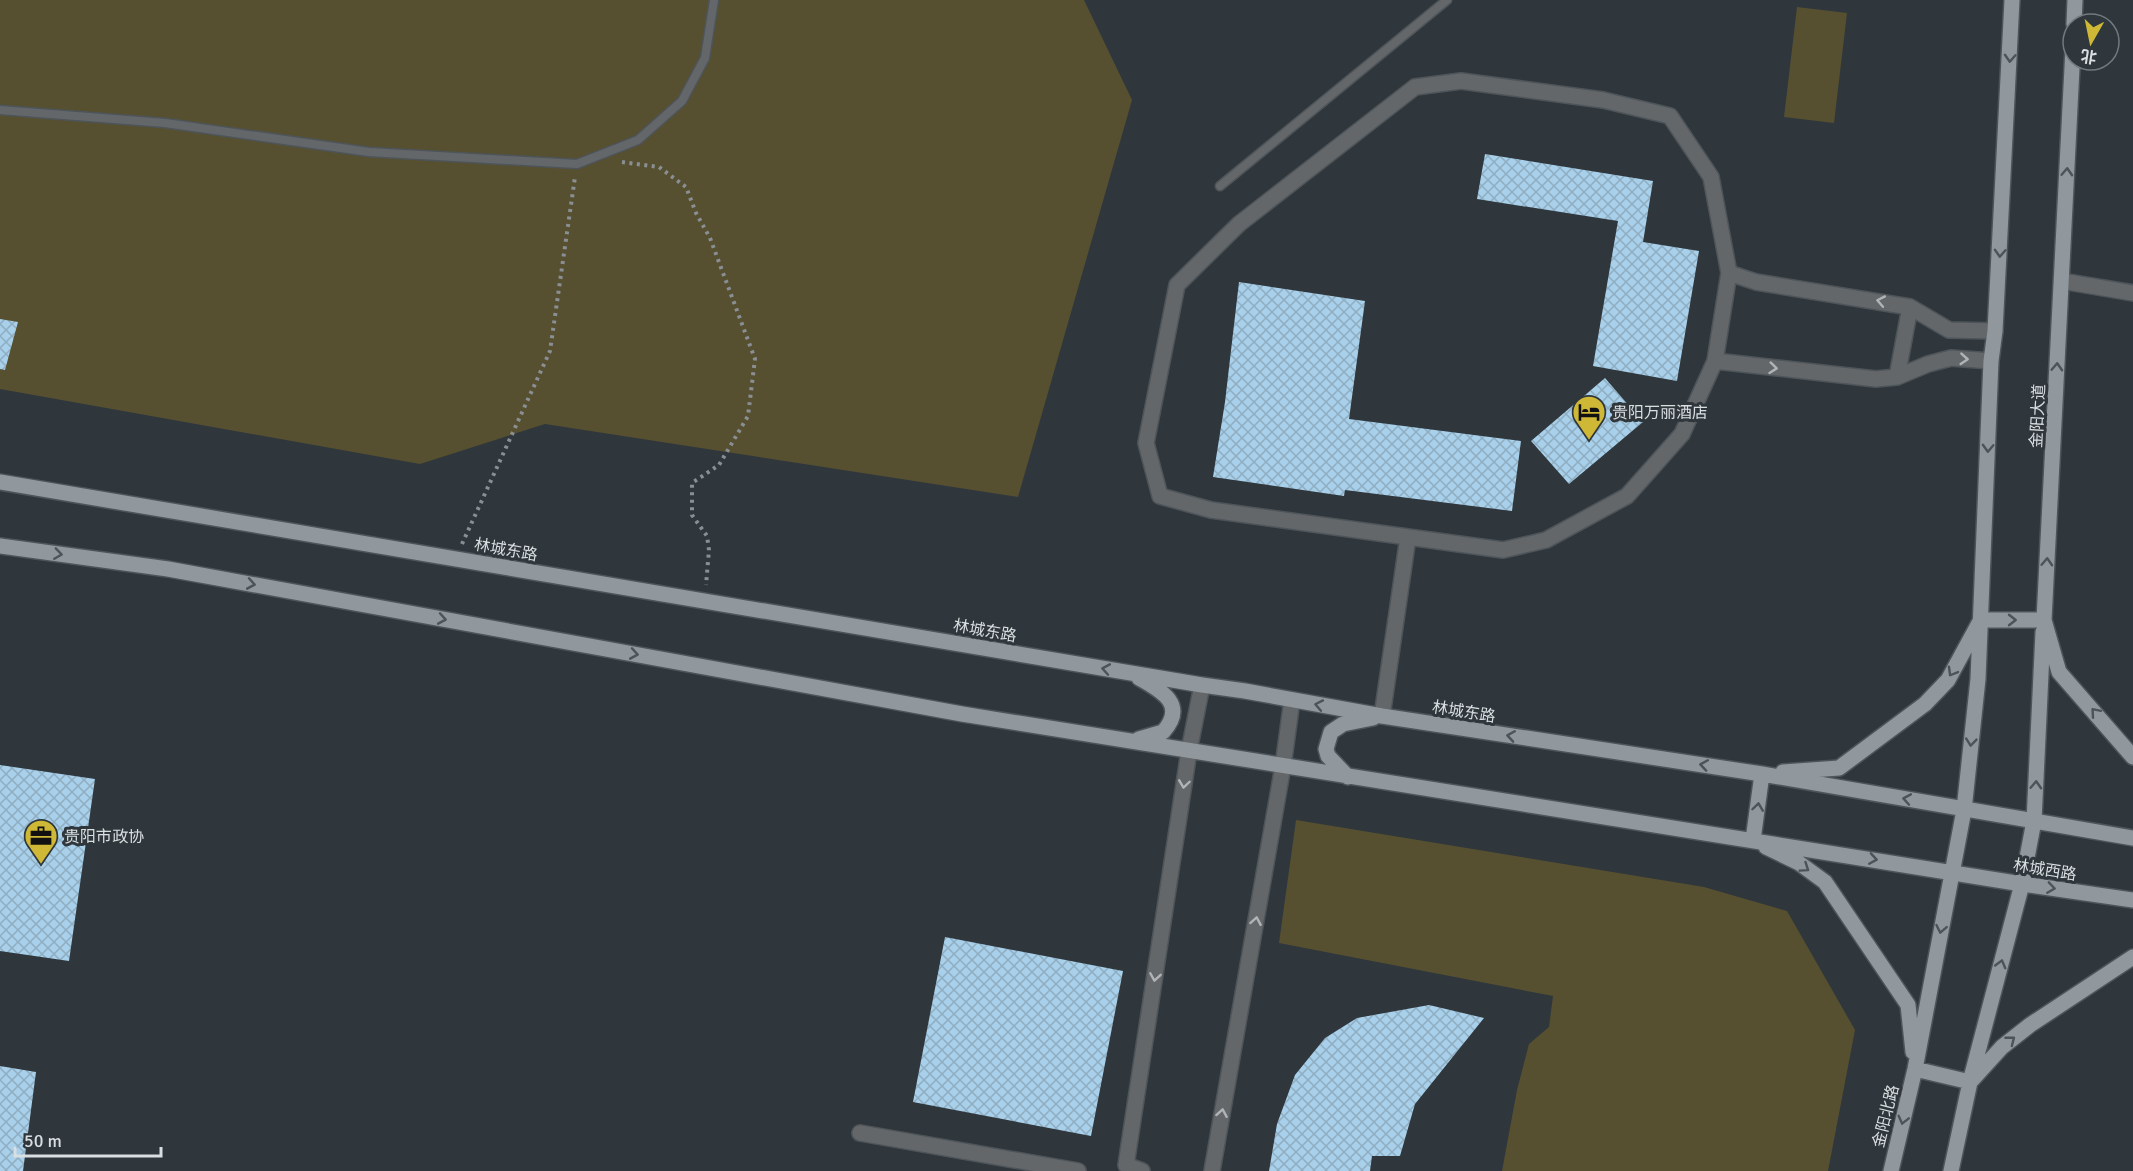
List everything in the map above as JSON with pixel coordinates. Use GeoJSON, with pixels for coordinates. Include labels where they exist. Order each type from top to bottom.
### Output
{"type":"FeatureCollection","features":[{"type":"Feature","properties":{"kind":"main road"},"geometry":{"type":"LineString","coordinates":[[1753,840],[1762,774],[1839,768],[1925,704],[1948,680],[1981,620],[1992,361],[2012,0]]}},
{"type":"Feature","properties":{"kind":"main road","name":"金阳大道"},"geometry":{"type":"LineString","coordinates":[[2072,72],[2044,620],[2059,672],[2133,757]]}},
{"type":"Feature","properties":{"kind":"main road","name":"林城东路"},"geometry":{"type":"LineString","coordinates":[[0,482],[1202,686],[1762,774],[1964,810]]}},
{"type":"Feature","properties":{"kind":"main road"},"geometry":{"type":"LineString","coordinates":[[0,546],[168,569],[927,708],[1952,872]]}},
{"type":"Feature","properties":{"kind":"main road"},"geometry":{"type":"LineString","coordinates":[[1951,1171],[1970,1082],[2022,884],[2034,821],[2044,620],[1981,620]]}},
{"type":"Feature","properties":{"kind":"main road","name":"金阳北路"},"geometry":{"type":"LineString","coordinates":[[1891,1171],[1916,1070],[1964,810],[1978,679],[1981,620]]}},
{"type":"Feature","properties":{"kind":"main road"},"geometry":{"type":"LineString","coordinates":[[1128,741],[1159,735],[1167,729],[1172,716],[1167,695],[1131,673]]}},
{"type":"Feature","properties":{"kind":"main road"},"geometry":{"type":"LineString","coordinates":[[1348,777],[1328,756],[1326,749],[1331,732],[1343,724],[1382,716]]}},
{"type":"Feature","properties":{"kind":"main road"},"geometry":{"type":"LineString","coordinates":[[1964,810],[2133,838]]}},
{"type":"Feature","properties":{"kind":"main road"},"geometry":{"type":"LineString","coordinates":[[1753,840],[1799,863],[1825,882],[1908,1005],[1916,1070],[1970,1082]]}},
{"type":"Feature","properties":{"kind":"main road","name":"林城西路"},"geometry":{"type":"LineString","coordinates":[[1952,872],[2133,900]]}},
{"type":"Feature","properties":{"kind":"main road"},"geometry":{"type":"LineString","coordinates":[[1970,1082],[2002,1047],[2030,1025],[2133,957]]}},
{"type":"Feature","properties":{"kind":"street"},"geometry":{"type":"LineString","coordinates":[[1461,81],[1603,100],[1670,116],[1711,177],[1729,273],[1715,362],[1682,434],[1627,496],[1546,540],[1503,550],[1211,510],[1160,496],[1146,443],[1177,285],[1239,224],[1415,87],[1461,81]]}},
{"type":"Feature","properties":{"kind":"street"},"geometry":{"type":"LineString","coordinates":[[1729,273],[1756,282],[1868,298],[1910,307],[1949,330],[1995,332]]}},
{"type":"Feature","properties":{"kind":"street"},"geometry":{"type":"LineString","coordinates":[[2062,281],[2133,293]]}},
{"type":"Feature","properties":{"kind":"street"},"geometry":{"type":"LineString","coordinates":[[1897,377],[1910,307]]}},
{"type":"Feature","properties":{"kind":"street"},"geometry":{"type":"LineString","coordinates":[[1715,362],[1876,379],[1897,377],[1928,364],[1951,358],[1992,361]]}},
{"type":"Feature","properties":{"kind":"street"},"geometry":{"type":"LineString","coordinates":[[1382,716],[1408,537]]}},
{"type":"Feature","properties":{"kind":"street"},"geometry":{"type":"LineString","coordinates":[[1142,1171],[1125,1168],[1202,686]]}},
{"type":"Feature","properties":{"kind":"street"},"geometry":{"type":"LineString","coordinates":[[1212,1171],[1283,766],[1292,699]]}},
{"type":"Feature","properties":{"kind":"street"},"geometry":{"type":"LineString","coordinates":[[860,1133],[1078,1171]]}},
{"type":"Feature","properties":{"kind":"lane"},"geometry":{"type":"LineString","coordinates":[[0,110],[165,123],[369,152],[577,164],[638,140],[682,101],[705,58],[714,0]]}},
{"type":"Feature","properties":{"kind":"lane"},"geometry":{"type":"LineString","coordinates":[[1220,186],[1447,0]]}},
{"type":"Feature","properties":{"kind":"path"},"geometry":{"type":"LineString","coordinates":[[592,158],[659,167],[686,187],[696,213],[710,238],[755,360],[748,416],[719,465],[692,483],[692,515],[707,536],[709,550],[705,601]]}},
{"type":"Feature","properties":{"kind":"path"},"geometry":{"type":"LineString","coordinates":[[455,558],[550,351],[577,164]]}},
{"type":"Feature","properties":{"kind":"shaded area"},"geometry":{"type":"Polygon","coordinates":[[[0,0],[1084,0],[1132,100],[1018,497],[545,424],[420,464],[0,389],[0,0]]]}},
{"type":"Feature","properties":{"kind":"shaded area"},"geometry":{"type":"Polygon","coordinates":[[[1797,7],[1847,13],[1834,123],[1784,117],[1797,7]]]}},
{"type":"Feature","properties":{"kind":"shaded area"},"geometry":{"type":"Polygon","coordinates":[[[1296,820],[1704,887],[1787,911],[1855,1030],[1828,1171],[1502,1171],[1517,1090],[1529,1044],[1549,1027],[1553,996],[1279,943],[1296,820]]]}},
{"type":"Feature","properties":{"kind":"building"},"geometry":{"type":"Polygon","coordinates":[[[1485,154],[1653,181],[1643,242],[1699,251],[1677,381],[1593,366],[1618,221],[1477,199],[1485,154]]]}},
{"type":"Feature","properties":{"kind":"building"},"geometry":{"type":"Polygon","coordinates":[[[1239,282],[1365,301],[1349,419],[1521,441],[1512,511],[1345,490],[1344,496],[1213,477],[1225,402],[1239,282]]]}},
{"type":"Feature","properties":{"kind":"building"},"geometry":{"type":"Polygon","coordinates":[[[0,319],[18,322],[5,370],[0,369],[0,319]]]}},
{"type":"Feature","properties":{"kind":"building"},"geometry":{"type":"Polygon","coordinates":[[[1605,378],[1643,422],[1569,484],[1531,441],[1605,378]]]}},
{"type":"Feature","properties":{"kind":"building","name":"贵阳市政协"},"geometry":{"type":"Polygon","coordinates":[[[0,765],[95,779],[69,961],[0,951],[0,765]]]}},
{"type":"Feature","properties":{"kind":"building"},"geometry":{"type":"Polygon","coordinates":[[[945,937],[1123,971],[1091,1136],[913,1102],[945,937]]]}},
{"type":"Feature","properties":{"kind":"building"},"geometry":{"type":"Polygon","coordinates":[[[1429,1005],[1484,1018],[1415,1104],[1400,1156],[1372,1156],[1370,1171],[1269,1171],[1277,1124],[1295,1075],[1325,1038],[1357,1018],[1429,1005]]]}},
{"type":"Feature","properties":{"kind":"building"},"geometry":{"type":"Polygon","coordinates":[[[0,1066],[36,1072],[23,1171],[0,1171],[0,1066]]]}},
{"type":"Feature","properties":{"kind":"place","name":"贵阳万丽酒店"},"geometry":{"type":"Point","coordinates":[1589,441]}},
{"type":"Feature","properties":{"kind":"place","name":"贵阳市政协"},"geometry":{"type":"Point","coordinates":[41,865]}}]}
